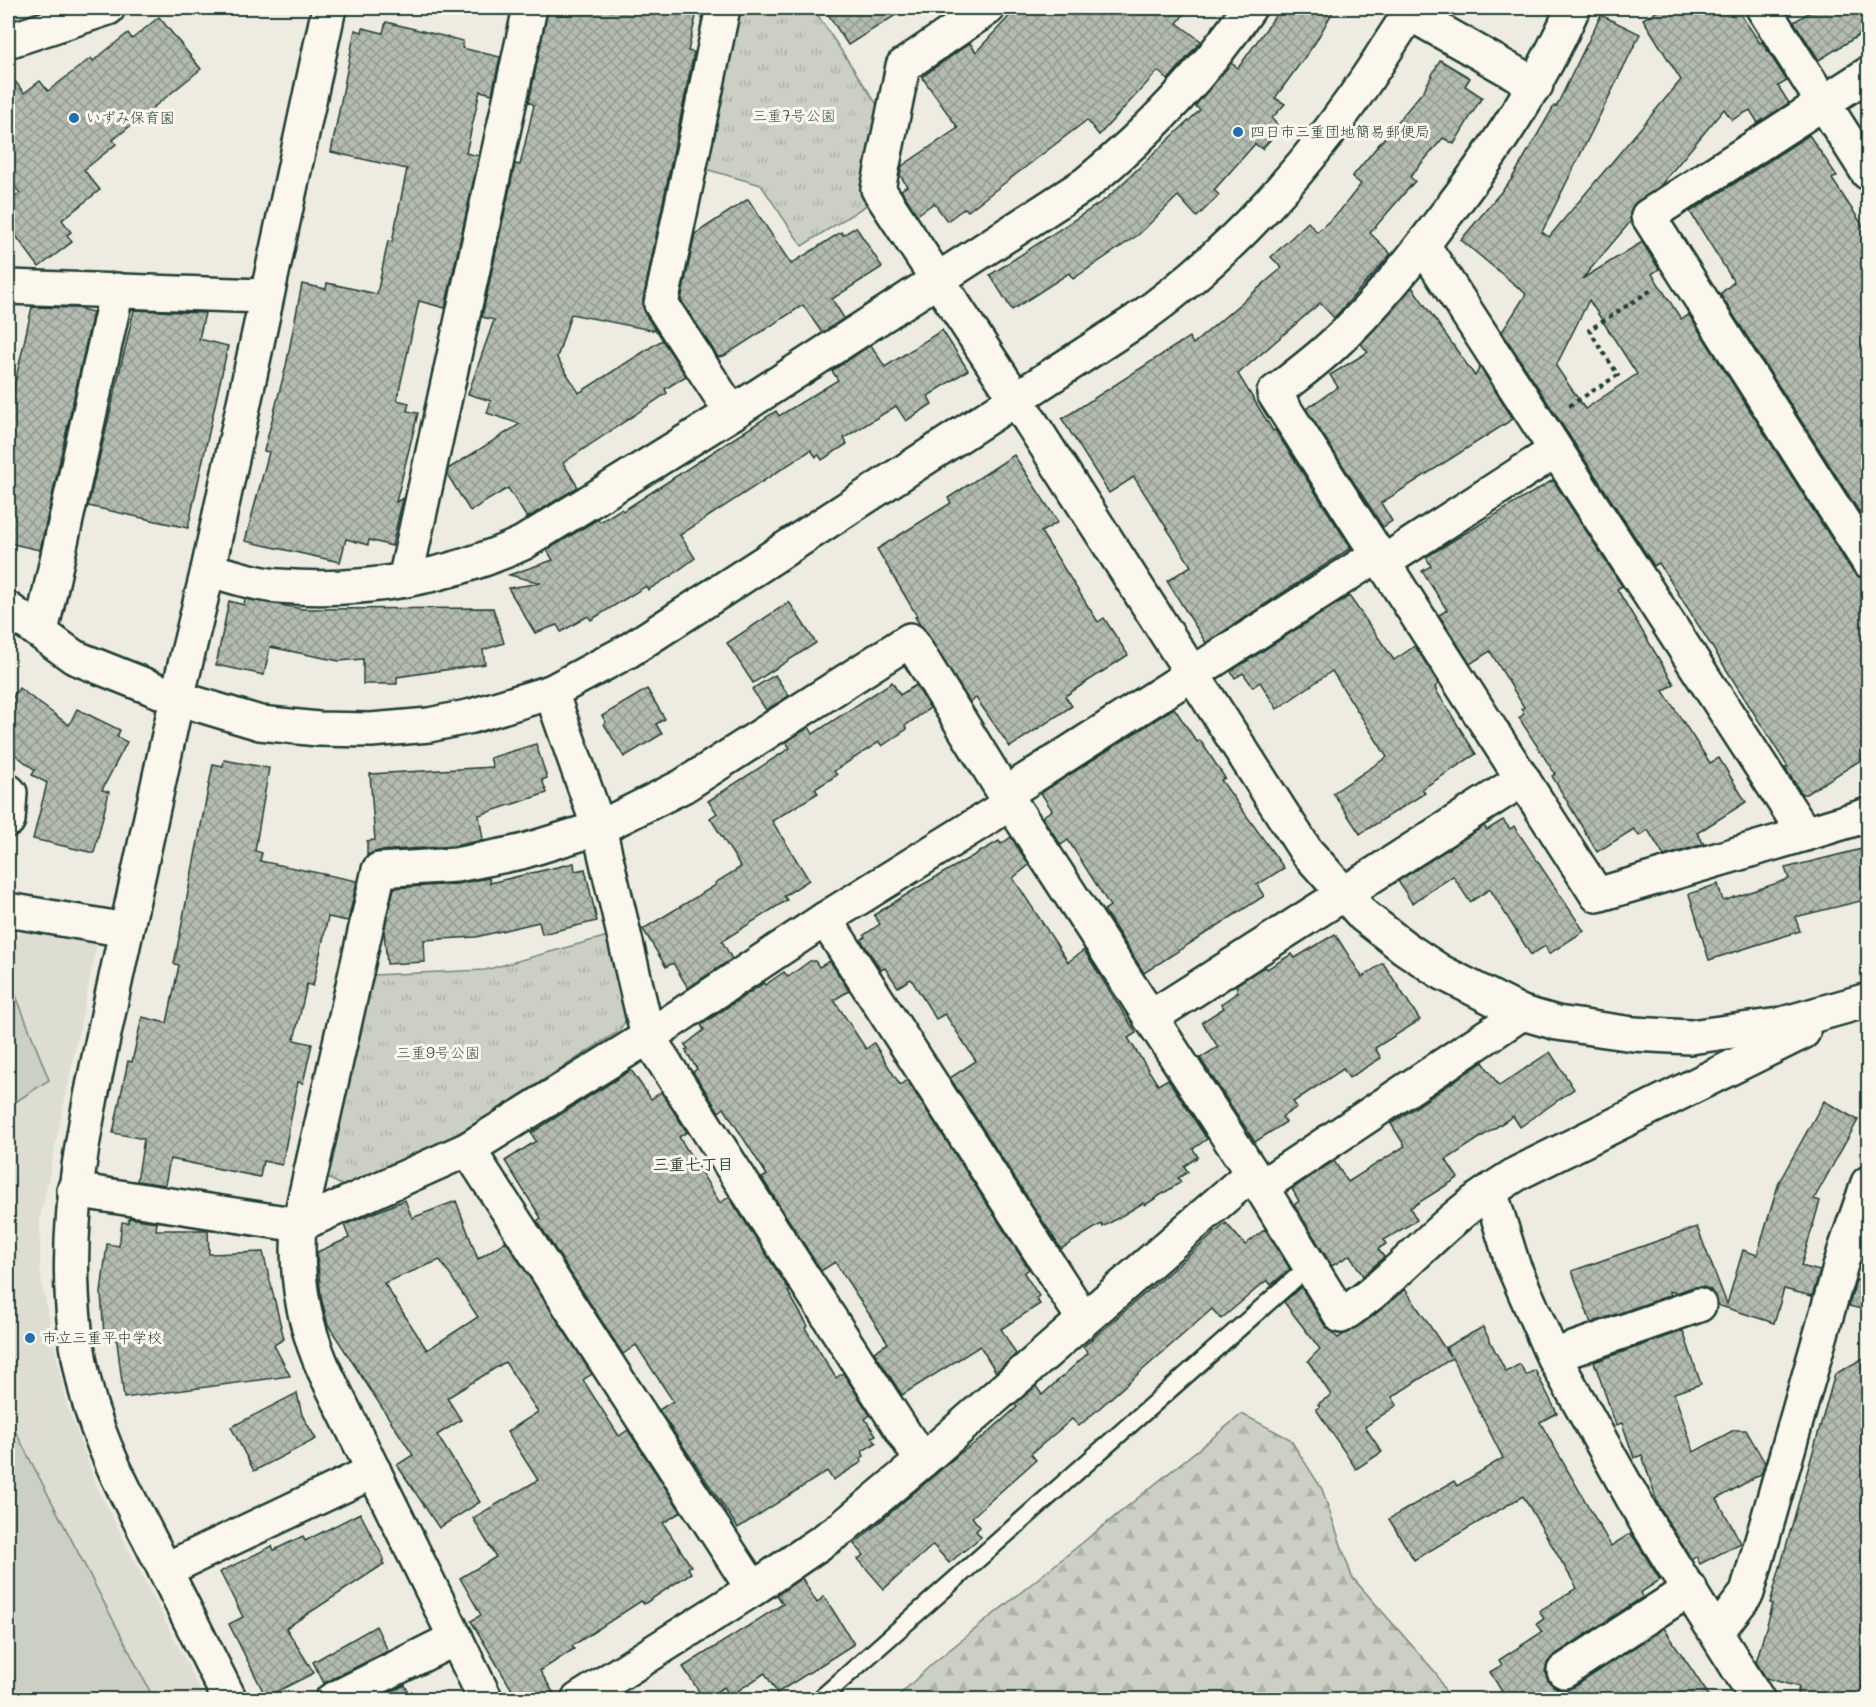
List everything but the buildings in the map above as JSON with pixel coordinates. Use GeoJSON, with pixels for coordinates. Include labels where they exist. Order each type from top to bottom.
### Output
{"type":"FeatureCollection","features":[{"type":"Feature","properties":{"kind":"street"},"geometry":{"type":"LineString","coordinates":[[8,41],[105,8]]}},
{"type":"Feature","properties":{"kind":"street"},"geometry":{"type":"LineString","coordinates":[[230,1700],[114,1467],[87,1392],[75,1330],[69,1276],[74,1191],[126,930],[208,570],[328,8]]}},
{"type":"Feature","properties":{"kind":"street"},"geometry":{"type":"LineString","coordinates":[[405,580],[530,8]]}},
{"type":"Feature","properties":{"kind":"street"},"geometry":{"type":"LineString","coordinates":[[723,8],[662,304],[732,413]]}},
{"type":"Feature","properties":{"kind":"street"},"geometry":{"type":"LineString","coordinates":[[988,8],[903,66],[878,189],[938,278],[1306,851],[1343,895],[1364,916],[1441,972],[1522,1013],[1557,1023],[1633,1034],[1690,1037],[1779,1025],[1863,1002]]}},
{"type":"Feature","properties":{"kind":"street"},"geometry":{"type":"LineString","coordinates":[[208,570],[277,586],[346,588],[405,580],[470,564],[523,543],[732,413],[1087,183],[1125,152],[1190,85],[1220,50],[1249,8]]}},
{"type":"Feature","properties":{"kind":"street"},"geometry":{"type":"LineString","coordinates":[[1573,8],[1536,85],[1479,170],[1423,245],[1374,303],[1333,346],[1274,393],[1597,895],[1869,815]]}},
{"type":"Feature","properties":{"kind":"street"},"geometry":{"type":"LineString","coordinates":[[1762,8],[1869,173]]}},
{"type":"Feature","properties":{"kind":"street"},"geometry":{"type":"LineString","coordinates":[[8,609],[74,657],[177,698],[261,723],[318,729],[371,730],[429,725],[472,716],[551,692],[628,651],[1179,291],[1227,246],[1314,150],[1357,94],[1411,10],[1536,85]]}},
{"type":"Feature","properties":{"kind":"street"},"geometry":{"type":"LineString","coordinates":[[1869,74],[1648,216],[1869,561]]}},
{"type":"Feature","properties":{"kind":"street"},"geometry":{"type":"LineString","coordinates":[[1423,245],[1805,834]]}},
{"type":"Feature","properties":{"kind":"street"},"geometry":{"type":"LineString","coordinates":[[8,287],[267,296]]}},
{"type":"Feature","properties":{"kind":"street"},"geometry":{"type":"LineString","coordinates":[[41,632],[117,290]]}},
{"type":"Feature","properties":{"kind":"street"},"geometry":{"type":"LineString","coordinates":[[74,1191],[299,1225],[468,1149],[648,1037],[1191,675],[1382,558],[1547,439]]}},
{"type":"Feature","properties":{"kind":"street"},"geometry":{"type":"LineString","coordinates":[[486,1700],[312,1345],[297,1272],[299,1225],[379,870],[466,863],[521,852],[599,828],[683,786],[910,640],[1008,799],[1341,1316],[1363,1302],[1453,1220],[1518,1173],[1863,1002]]}},
{"type":"Feature","properties":{"kind":"street"},"geometry":{"type":"LineString","coordinates":[[551,692],[599,828],[648,1037],[922,1461]]}},
{"type":"Feature","properties":{"kind":"street"},"geometry":{"type":"LineString","coordinates":[[1150,1018],[1523,779]]}},
{"type":"Feature","properties":{"kind":"street"},"geometry":{"type":"LineString","coordinates":[[8,791],[10,793],[8,820]]}},
{"type":"Feature","properties":{"kind":"street"},"geometry":{"type":"LineString","coordinates":[[8,910],[126,930]]}},
{"type":"Feature","properties":{"kind":"street"},"geometry":{"type":"LineString","coordinates":[[825,920],[1083,1318]]}},
{"type":"Feature","properties":{"kind":"street"},"geometry":{"type":"LineString","coordinates":[[578,1700],[753,1589],[842,1528],[922,1461],[1083,1318],[1256,1181],[1522,1013]]}},
{"type":"Feature","properties":{"kind":"street"},"geometry":{"type":"LineString","coordinates":[[468,1149],[753,1589]]}},
{"type":"Feature","properties":{"kind":"street"},"geometry":{"type":"LineString","coordinates":[[1717,1632],[1747,1593],[1845,1250],[1869,1183]]}},
{"type":"Feature","properties":{"kind":"street"},"geometry":{"type":"LineString","coordinates":[[1491,1191],[1513,1266],[1553,1356],[1644,1520],[1690,1589],[1758,1700]]}},
{"type":"Feature","properties":{"kind":"street"},"geometry":{"type":"LineString","coordinates":[[1553,1356],[1699,1305]]}},
{"type":"Feature","properties":{"kind":"street"},"geometry":{"type":"LineString","coordinates":[[165,1570],[374,1471]]}},
{"type":"Feature","properties":{"kind":"street"},"geometry":{"type":"LineString","coordinates":[[1564,1671],[1690,1589]]}},
{"type":"Feature","properties":{"kind":"street"},"geometry":{"type":"LineString","coordinates":[[332,1700],[456,1638]]}},
{"type":"Feature","properties":{"kind":"lane"},"geometry":{"type":"LineString","coordinates":[[819,1700],[1308,1267]]}},
{"type":"Feature","properties":{"kind":"path"},"geometry":{"type":"LineString","coordinates":[[1547,439],[1618,375],[1589,330],[1683,270]]}},
{"type":"Feature","properties":{"kind":"shaded area","name":"市立三重平中学校"},"geometry":{"type":"Polygon","coordinates":[[[25,929],[97,944],[40,1219],[40,1273],[66,1403],[98,1489],[205,1699],[8,1700],[8,941],[25,929]]]}},
{"type":"Feature","properties":{"kind":"green space","name":"三重7号公園"},"geometry":{"type":"Polygon","coordinates":[[[737,8],[813,8],[880,109],[873,201],[802,246],[761,185],[705,169],[737,8]]]}},
{"type":"Feature","properties":{"kind":"green space","name":"三重9号公園"},"geometry":{"type":"Polygon","coordinates":[[[608,936],[629,1015],[619,1031],[458,1135],[343,1186],[328,1178],[373,975],[485,970],[608,936]]]}},
{"type":"Feature","properties":{"kind":"green space"},"geometry":{"type":"Polygon","coordinates":[[[8,975],[49,1080],[8,1107],[8,975]]]}},
{"type":"Feature","properties":{"kind":"green space"},"geometry":{"type":"Polygon","coordinates":[[[1242,1414],[1290,1439],[1322,1489],[1352,1577],[1436,1673],[1449,1699],[895,1699],[932,1664],[1242,1414]]]}},
{"type":"Feature","properties":{"kind":"green space"},"geometry":{"type":"Polygon","coordinates":[[[9,1419],[154,1699],[8,1699],[9,1419]]]}},
{"type":"Feature","properties":{"kind":"place","name":"いずみ保育園"},"geometry":{"type":"Point","coordinates":[74,118]}},
{"type":"Feature","properties":{"kind":"place","name":"四日市三重団地簡易郵便局"},"geometry":{"type":"Point","coordinates":[1238,132]}},
{"type":"Feature","properties":{"kind":"place","name":"市立三重平中学校"},"geometry":{"type":"Point","coordinates":[30,1338]}},
{"type":"Feature","properties":{"kind":"district","name":"三重七丁目"},"geometry":{"type":"Point","coordinates":[693,1164]}}]}
